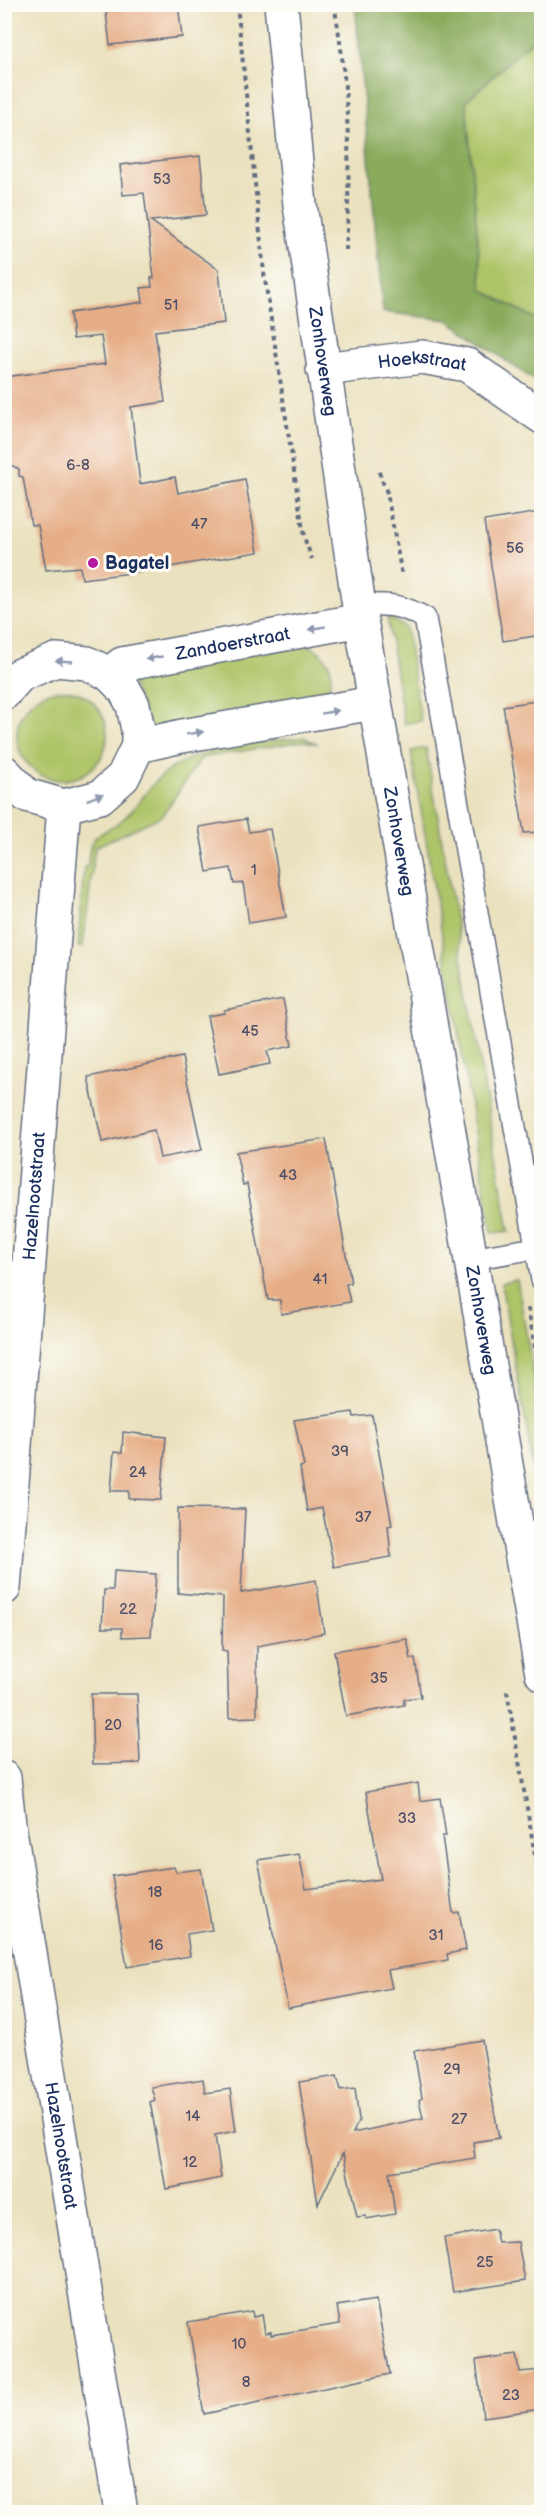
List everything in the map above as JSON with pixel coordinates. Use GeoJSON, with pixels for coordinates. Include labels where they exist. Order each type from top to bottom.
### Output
{"type":"FeatureCollection","features":[{"type":"Feature","properties":{"kind":"street","name":"Zonhoverweg"},"geometry":{"type":"LineString","coordinates":[[281,4],[300,205],[374,703],[542,1674]]}},
{"type":"Feature","properties":{"kind":"street","name":"Hoekstraat"},"geometry":{"type":"LineString","coordinates":[[323,369],[422,357],[467,365],[542,417]]}},
{"type":"Feature","properties":{"kind":"street","name":"Zandoerstraat"},"geometry":{"type":"LineString","coordinates":[[109,674],[122,664],[133,661],[360,612]]}},
{"type":"Feature","properties":{"kind":"street"},"geometry":{"type":"LineString","coordinates":[[5,774],[26,795],[64,806],[100,796],[123,777],[138,746],[133,705],[124,689],[109,674],[87,663],[56,660],[10,675]]}},
{"type":"Feature","properties":{"kind":"street"},"geometry":{"type":"LineString","coordinates":[[138,746],[182,736],[374,703]]}},
{"type":"Feature","properties":{"kind":"street","name":"Hazelnootstraat"},"geometry":{"type":"LineString","coordinates":[[4,1588],[64,806]]}},
{"type":"Feature","properties":{"kind":"street","name":"Hazelnootstraat"},"geometry":{"type":"LineString","coordinates":[[4,1778],[10,1836],[121,2512]]}},
{"type":"Feature","properties":{"kind":"lane"},"geometry":{"type":"LineString","coordinates":[[360,612],[390,604],[408,608],[425,618],[542,1280]]}},
{"type":"Feature","properties":{"kind":"lane"},"geometry":{"type":"LineString","coordinates":[[471,1259],[536,1248]]}},
{"type":"Feature","properties":{"kind":"green space"},"geometry":{"type":"Polygon","coordinates":[[[355,5],[541,5],[541,32],[466,101],[482,290],[541,322],[541,385],[448,320],[383,312],[355,5]]]}},
{"type":"Feature","properties":{"kind":"green space"},"geometry":{"type":"Polygon","coordinates":[[[541,32],[541,322],[482,290],[466,101],[541,32]]]}},
{"type":"Feature","properties":{"kind":"green space"},"geometry":{"type":"Polygon","coordinates":[[[387,616],[406,628],[421,721],[404,724],[387,616]]]}},
{"type":"Feature","properties":{"kind":"green space"},"geometry":{"type":"Polygon","coordinates":[[[309,645],[323,656],[330,669],[330,683],[322,699],[153,732],[127,673],[309,645]]]}},
{"type":"Feature","properties":{"kind":"green space"},"geometry":{"type":"Polygon","coordinates":[[[62,690],[79,694],[94,703],[103,718],[107,735],[103,752],[94,767],[79,776],[62,780],[45,776],[30,767],[21,752],[17,735],[21,718],[30,703],[45,694],[62,690]]]}},
{"type":"Feature","properties":{"kind":"green space"},"geometry":{"type":"Polygon","coordinates":[[[303,737],[318,744],[303,741],[201,758],[162,816],[95,847],[83,947],[78,947],[84,867],[88,866],[93,840],[128,814],[159,778],[174,767],[208,752],[246,744],[303,737]]]}},
{"type":"Feature","properties":{"kind":"green space"},"geometry":{"type":"Polygon","coordinates":[[[426,748],[509,1231],[492,1233],[411,751],[426,748]]]}},
{"type":"Feature","properties":{"kind":"green space"},"geometry":{"type":"Polygon","coordinates":[[[517,1280],[541,1419],[541,1510],[501,1283],[517,1280]]]}},
{"type":"Feature","properties":{"kind":"building"},"geometry":{"type":"Polygon","coordinates":[[[105,4],[178,4],[182,37],[110,45],[105,4]]]}},
{"type":"Feature","properties":{"kind":"building"},"geometry":{"type":"Polygon","coordinates":[[[200,156],[206,215],[151,221],[219,270],[224,323],[155,331],[165,402],[131,407],[140,484],[175,477],[178,493],[245,479],[258,552],[140,572],[82,579],[80,567],[46,570],[38,525],[31,525],[23,477],[19,476],[19,469],[4,462],[4,377],[105,364],[101,336],[73,339],[70,313],[143,302],[141,288],[152,287],[151,278],[154,278],[144,193],[123,195],[120,165],[200,156]]]}},
{"type":"Feature","properties":{"kind":"building"},"geometry":{"type":"Polygon","coordinates":[[[539,512],[542,528],[542,635],[503,641],[484,521],[539,512]]]}},
{"type":"Feature","properties":{"kind":"building"},"geometry":{"type":"Polygon","coordinates":[[[542,700],[542,832],[524,833],[503,706],[542,700]]]}},
{"type":"Feature","properties":{"kind":"building"},"geometry":{"type":"Polygon","coordinates":[[[246,819],[249,832],[270,829],[286,917],[249,923],[243,883],[234,884],[231,868],[207,872],[199,827],[246,819]]]}},
{"type":"Feature","properties":{"kind":"building"},"geometry":{"type":"Polygon","coordinates":[[[283,999],[292,1046],[267,1051],[270,1064],[219,1074],[207,1016],[224,1013],[224,1010],[283,999]]]}},
{"type":"Feature","properties":{"kind":"building"},"geometry":{"type":"Polygon","coordinates":[[[182,1057],[202,1150],[160,1158],[154,1130],[102,1142],[88,1077],[182,1057]]]}},
{"type":"Feature","properties":{"kind":"building"},"geometry":{"type":"Polygon","coordinates":[[[326,1139],[351,1283],[346,1284],[350,1302],[281,1314],[280,1300],[268,1300],[247,1184],[243,1185],[236,1152],[326,1139]]]}},
{"type":"Feature","properties":{"kind":"building"},"geometry":{"type":"Polygon","coordinates":[[[353,1412],[354,1417],[372,1415],[392,1525],[388,1526],[391,1557],[334,1567],[322,1508],[307,1511],[300,1467],[304,1466],[294,1420],[353,1412]]]}},
{"type":"Feature","properties":{"kind":"building"},"geometry":{"type":"Polygon","coordinates":[[[123,1432],[166,1437],[161,1500],[129,1499],[129,1491],[111,1491],[114,1452],[122,1453],[123,1432]]]}},
{"type":"Feature","properties":{"kind":"building"},"geometry":{"type":"Polygon","coordinates":[[[178,1508],[245,1509],[241,1593],[316,1580],[324,1633],[257,1646],[257,1717],[229,1718],[227,1651],[222,1650],[223,1597],[178,1593],[178,1508]]]}},
{"type":"Feature","properties":{"kind":"building"},"geometry":{"type":"Polygon","coordinates":[[[114,1571],[156,1574],[151,1636],[122,1637],[122,1628],[102,1628],[104,1590],[113,1590],[114,1571]]]}},
{"type":"Feature","properties":{"kind":"building"},"geometry":{"type":"Polygon","coordinates":[[[407,1639],[411,1659],[415,1659],[421,1697],[404,1699],[404,1705],[346,1716],[334,1651],[407,1639]]]}},
{"type":"Feature","properties":{"kind":"building"},"geometry":{"type":"Polygon","coordinates":[[[91,1694],[137,1694],[140,1763],[93,1764],[91,1694]]]}},
{"type":"Feature","properties":{"kind":"building"},"geometry":{"type":"Polygon","coordinates":[[[418,1783],[420,1801],[440,1798],[446,1836],[442,1836],[453,1913],[459,1912],[466,1950],[447,1954],[448,1960],[388,1970],[392,1988],[288,2008],[258,1860],[299,1854],[306,1889],[381,1879],[366,1792],[418,1783]]]}},
{"type":"Feature","properties":{"kind":"building"},"geometry":{"type":"Polygon","coordinates":[[[174,1867],[176,1872],[201,1869],[212,1930],[187,1934],[190,1956],[127,1967],[112,1876],[174,1867]]]}},
{"type":"Feature","properties":{"kind":"building"},"geometry":{"type":"Polygon","coordinates":[[[482,2040],[499,2138],[473,2142],[475,2158],[389,2172],[395,2214],[366,2219],[365,2216],[357,2217],[343,2153],[318,2204],[299,2082],[337,2076],[341,2090],[355,2088],[359,2120],[353,2133],[423,2118],[414,2051],[482,2040]]]}},
{"type":"Feature","properties":{"kind":"building"},"geometry":{"type":"Polygon","coordinates":[[[203,2079],[205,2093],[230,2089],[236,2131],[215,2135],[221,2178],[166,2189],[150,2102],[155,2100],[151,2087],[203,2079]]]}},
{"type":"Feature","properties":{"kind":"building"},"geometry":{"type":"Polygon","coordinates":[[[495,2229],[498,2243],[518,2242],[525,2281],[453,2292],[444,2238],[495,2229]]]}},
{"type":"Feature","properties":{"kind":"building"},"geometry":{"type":"Polygon","coordinates":[[[376,2300],[390,2374],[204,2414],[188,2322],[252,2311],[253,2317],[262,2315],[265,2333],[271,2332],[271,2335],[340,2324],[337,2306],[376,2300]]]}},
{"type":"Feature","properties":{"kind":"building"},"geometry":{"type":"Polygon","coordinates":[[[517,2355],[520,2372],[542,2370],[542,2409],[483,2417],[476,2361],[517,2355]]]}},
{"type":"Feature","properties":{"kind":"place","name":"Bagatel"},"geometry":{"type":"Point","coordinates":[93,563]}}]}
